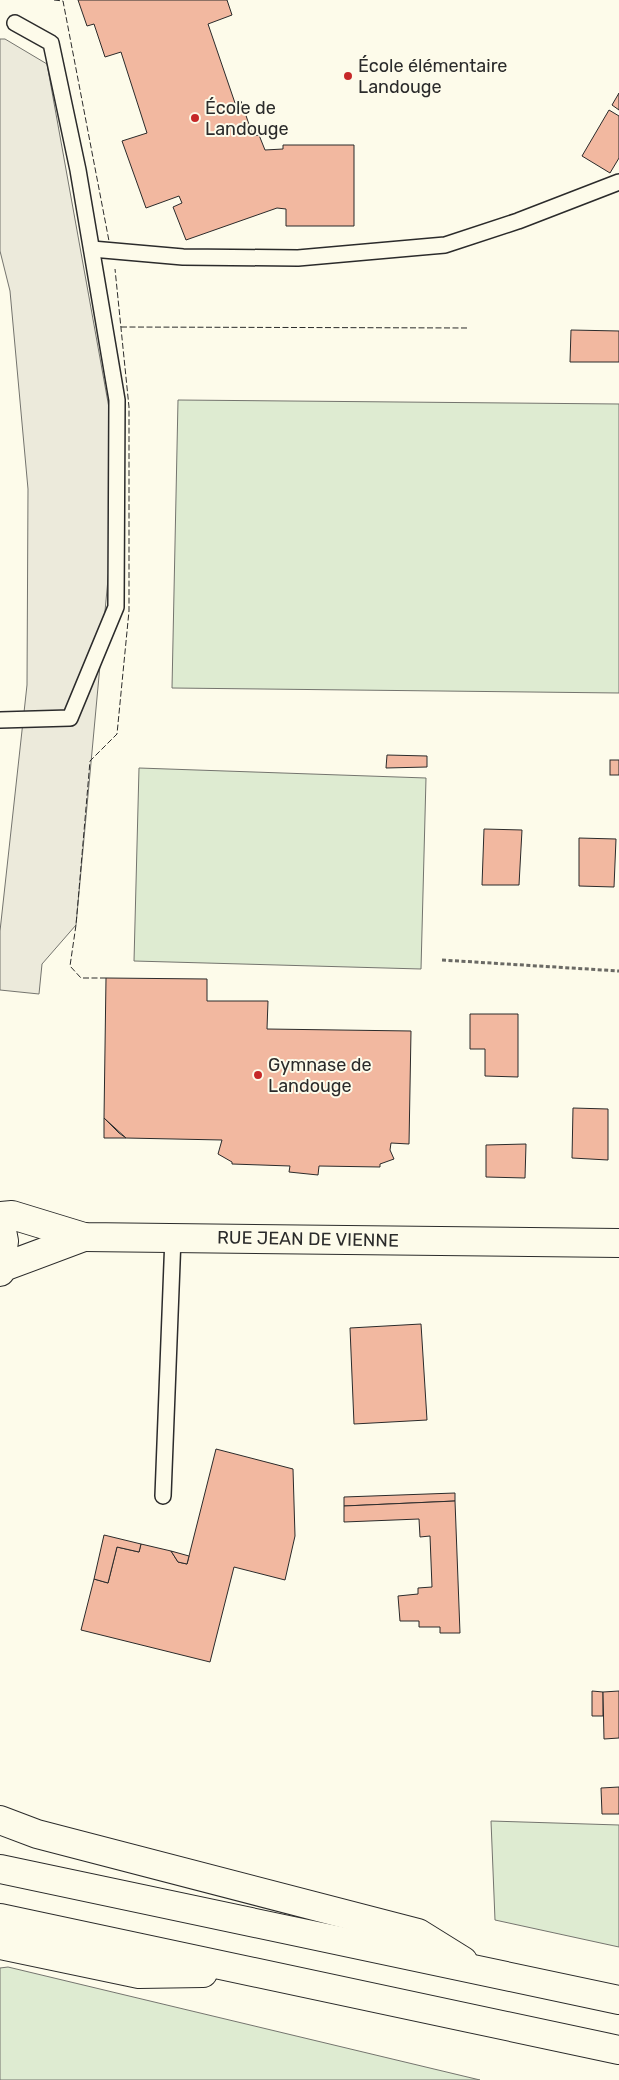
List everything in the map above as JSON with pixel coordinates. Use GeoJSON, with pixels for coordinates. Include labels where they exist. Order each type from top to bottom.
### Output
{"type":"FeatureCollection","features":[{"type":"Feature","properties":{"kind":"main road","name":"RUE JEAN DE VIENNE"},"geometry":{"type":"LineString","coordinates":[[0,1216],[12,1215],[84,1237],[619,1243]]}},
{"type":"Feature","properties":{"kind":"main road"},"geometry":{"type":"LineString","coordinates":[[0,1220],[4,1240],[1,1270],[84,1237]]}},
{"type":"Feature","properties":{"kind":"main road"},"geometry":{"type":"LineString","coordinates":[[0,1820],[38,1834],[418,1933],[478,1970]]}},
{"type":"Feature","properties":{"kind":"main road"},"geometry":{"type":"LineString","coordinates":[[0,1869],[619,2000]]}},
{"type":"Feature","properties":{"kind":"main road"},"geometry":{"type":"LineString","coordinates":[[0,1918],[619,2050]]}},
{"type":"Feature","properties":{"kind":"main road"},"geometry":{"type":"LineString","coordinates":[[0,1945],[139,1974],[254,1973]]}},
{"type":"Feature","properties":{"kind":"lane"},"geometry":{"type":"LineString","coordinates":[[0,720],[70,718],[116,607],[117,400],[92,249],[78,170],[51,43],[15,23]]}},
{"type":"Feature","properties":{"kind":"lane"},"geometry":{"type":"LineString","coordinates":[[92,249],[183,257],[298,258],[445,245],[518,221],[619,182]]}},
{"type":"Feature","properties":{"kind":"lane"},"geometry":{"type":"LineString","coordinates":[[163,1496],[173,1237]]}},
{"type":"Feature","properties":{"kind":"path"},"geometry":{"type":"LineString","coordinates":[[442,960],[619,972]]}},
{"type":"Feature","properties":{"kind":"green space"},"geometry":{"type":"Polygon","coordinates":[[[178,400],[619,404],[619,693],[172,688],[178,400]]]}},
{"type":"Feature","properties":{"kind":"green space"},"geometry":{"type":"Polygon","coordinates":[[[139,768],[426,778],[421,969],[134,961],[139,768]]]}},
{"type":"Feature","properties":{"kind":"green space"},"geometry":{"type":"Polygon","coordinates":[[[491,1821],[619,1825],[619,1947],[495,1920],[491,1821]]]}},
{"type":"Feature","properties":{"kind":"green space"},"geometry":{"type":"Polygon","coordinates":[[[8,1967],[480,2080],[0,2080],[0,1968],[8,1967]]]}},
{"type":"Feature","properties":{"kind":"shaded area"},"geometry":{"type":"Polygon","coordinates":[[[0,39],[5,39],[47,64],[109,408],[109,568],[76,925],[42,964],[39,994],[0,990],[0,931],[27,685],[28,489],[10,291],[0,251],[0,39]]]}},
{"type":"Feature","properties":{"kind":"building","name":"École de Landouge"},"geometry":{"type":"Polygon","coordinates":[[[78,0],[227,0],[232,15],[208,24],[235,103],[241,101],[253,136],[259,135],[265,150],[283,149],[283,145],[354,145],[354,226],[286,226],[286,209],[277,208],[186,240],[173,207],[182,203],[179,196],[146,208],[122,141],[147,133],[121,52],[105,57],[94,24],[87,26],[78,0]]]}},
{"type":"Feature","properties":{"kind":"building"},"geometry":{"type":"Polygon","coordinates":[[[619,93],[619,110],[612,105],[619,93]]]}},
{"type":"Feature","properties":{"kind":"building"},"geometry":{"type":"Polygon","coordinates":[[[609,110],[619,116],[619,158],[610,173],[582,156],[609,110]]]}},
{"type":"Feature","properties":{"kind":"building"},"geometry":{"type":"Polygon","coordinates":[[[571,330],[619,331],[619,362],[570,362],[571,330]]]}},
{"type":"Feature","properties":{"kind":"building"},"geometry":{"type":"Polygon","coordinates":[[[387,755],[427,756],[427,767],[386,768],[387,755]]]}},
{"type":"Feature","properties":{"kind":"building"},"geometry":{"type":"Polygon","coordinates":[[[610,760],[619,760],[619,775],[610,775],[610,760]]]}},
{"type":"Feature","properties":{"kind":"building"},"geometry":{"type":"Polygon","coordinates":[[[484,829],[522,830],[519,885],[482,885],[484,829]]]}},
{"type":"Feature","properties":{"kind":"building"},"geometry":{"type":"Polygon","coordinates":[[[579,838],[616,839],[614,887],[579,886],[579,838]]]}},
{"type":"Feature","properties":{"kind":"building","name":"Gymnase de Landouge"},"geometry":{"type":"Polygon","coordinates":[[[106,978],[207,979],[207,1001],[268,1001],[267,1029],[411,1031],[409,1144],[391,1143],[390,1150],[394,1159],[380,1164],[380,1167],[319,1166],[318,1175],[289,1172],[290,1166],[232,1164],[232,1162],[218,1154],[222,1140],[126,1138],[104,1118],[106,978]]]}},
{"type":"Feature","properties":{"kind":"building"},"geometry":{"type":"Polygon","coordinates":[[[470,1014],[518,1014],[518,1077],[485,1076],[485,1049],[470,1049],[470,1014]]]}},
{"type":"Feature","properties":{"kind":"building"},"geometry":{"type":"Polygon","coordinates":[[[573,1108],[608,1109],[608,1160],[572,1158],[573,1108]]]}},
{"type":"Feature","properties":{"kind":"building"},"geometry":{"type":"Polygon","coordinates":[[[104,1118],[119,1133],[126,1138],[104,1138],[104,1118]]]}},
{"type":"Feature","properties":{"kind":"building"},"geometry":{"type":"Polygon","coordinates":[[[526,1144],[525,1178],[486,1177],[486,1145],[526,1144]]]}},
{"type":"Feature","properties":{"kind":"building"},"geometry":{"type":"Polygon","coordinates":[[[421,1324],[427,1420],[354,1424],[350,1328],[421,1324]]]}},
{"type":"Feature","properties":{"kind":"building"},"geometry":{"type":"Polygon","coordinates":[[[216,1449],[293,1469],[295,1536],[285,1580],[234,1567],[210,1662],[81,1630],[94,1579],[108,1583],[117,1547],[139,1552],[141,1544],[171,1551],[178,1562],[187,1564],[216,1449]]]}},
{"type":"Feature","properties":{"kind":"building"},"geometry":{"type":"Polygon","coordinates":[[[455,1493],[455,1501],[344,1506],[344,1497],[455,1493]]]}},
{"type":"Feature","properties":{"kind":"building"},"geometry":{"type":"Polygon","coordinates":[[[455,1501],[460,1633],[440,1633],[440,1627],[419,1627],[419,1621],[400,1621],[398,1596],[418,1594],[418,1588],[432,1587],[430,1536],[420,1537],[419,1519],[344,1522],[344,1506],[455,1501]]]}},
{"type":"Feature","properties":{"kind":"building"},"geometry":{"type":"Polygon","coordinates":[[[104,1535],[141,1544],[139,1552],[117,1547],[108,1583],[94,1579],[104,1535]]]}},
{"type":"Feature","properties":{"kind":"building"},"geometry":{"type":"Polygon","coordinates":[[[171,1551],[189,1556],[187,1564],[178,1562],[171,1551]]]}},
{"type":"Feature","properties":{"kind":"building"},"geometry":{"type":"Polygon","coordinates":[[[592,1691],[603,1692],[603,1716],[592,1716],[592,1691]]]}},
{"type":"Feature","properties":{"kind":"building"},"geometry":{"type":"Polygon","coordinates":[[[619,1691],[619,1738],[604,1739],[603,1692],[619,1691]]]}},
{"type":"Feature","properties":{"kind":"building"},"geometry":{"type":"Polygon","coordinates":[[[619,1787],[619,1814],[602,1814],[601,1788],[619,1787]]]}},
{"type":"Feature","properties":{"kind":"fence"},"geometry":{"type":"LineString","coordinates":[[54,0],[63,1],[109,241]]}},
{"type":"Feature","properties":{"kind":"fence"},"geometry":{"type":"LineString","coordinates":[[106,978],[81,978],[70,966],[76,925],[90,761],[117,734],[129,611],[129,407],[115,269]]}},
{"type":"Feature","properties":{"kind":"fence"},"geometry":{"type":"LineString","coordinates":[[121,327],[469,328]]}},
{"type":"Feature","properties":{"kind":"place","name":"École élémentaire Landouge"},"geometry":{"type":"Point","coordinates":[348,76]}},
{"type":"Feature","properties":{"kind":"place","name":"École de Landouge"},"geometry":{"type":"Point","coordinates":[195,118]}},
{"type":"Feature","properties":{"kind":"place","name":"Gymnase de Landouge"},"geometry":{"type":"Point","coordinates":[258,1075]}}]}
